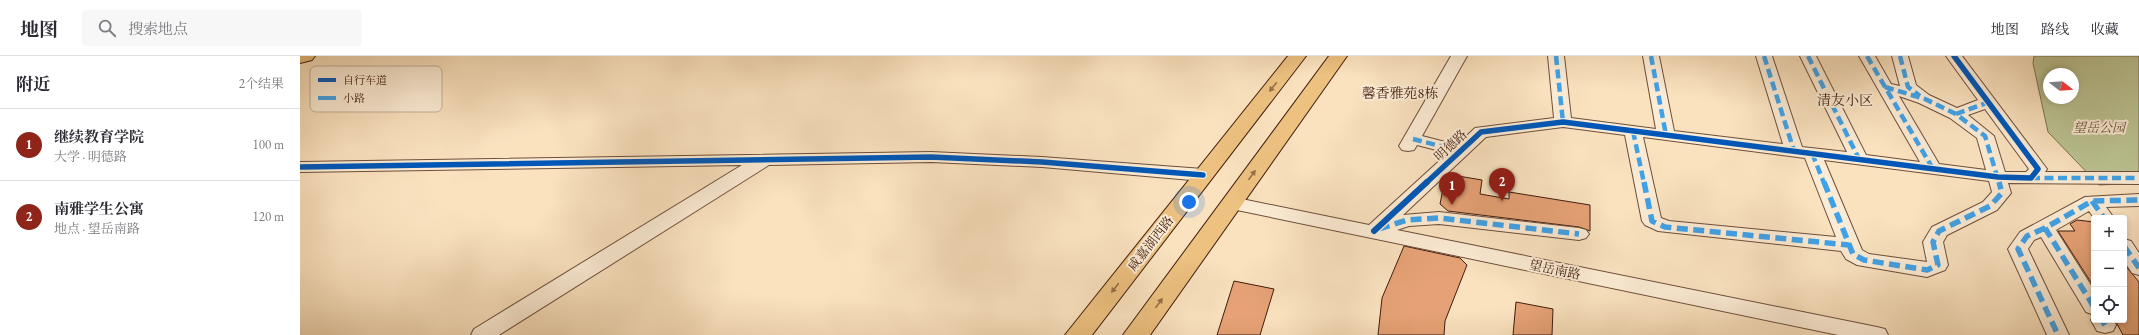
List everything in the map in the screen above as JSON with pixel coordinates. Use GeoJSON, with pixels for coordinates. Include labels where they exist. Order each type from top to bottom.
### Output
{"type":"FeatureCollection","features":[{"type":"Feature","properties":{"kind":"main road"},"geometry":{"type":"LineString","coordinates":[[300,58],[306,56]]}},
{"type":"Feature","properties":{"kind":"main road","name":"咸嘉湖西路"},"geometry":{"type":"LineString","coordinates":[[1078,335],[1297,56]]}},
{"type":"Feature","properties":{"kind":"main road"},"geometry":{"type":"LineString","coordinates":[[1136,335],[1338,56]]}},
{"type":"Feature","properties":{"kind":"street"},"geometry":{"type":"LineString","coordinates":[[1460,56],[1411,142],[1460,151]]}},
{"type":"Feature","properties":{"kind":"street"},"geometry":{"type":"LineString","coordinates":[[1556,56],[1563,122]]}},
{"type":"Feature","properties":{"kind":"street"},"geometry":{"type":"LineString","coordinates":[[1651,56],[1666,136]]}},
{"type":"Feature","properties":{"kind":"street"},"geometry":{"type":"LineString","coordinates":[[1764,56],[1803,152],[1853,254],[1864,260],[1927,270],[1938,265],[1933,242],[1939,231],[1990,206],[2002,192],[1985,136],[1956,114],[1925,99],[1908,87],[1900,56]]}},
{"type":"Feature","properties":{"kind":"street"},"geometry":{"type":"LineString","coordinates":[[1808,56],[1859,159]]}},
{"type":"Feature","properties":{"kind":"street"},"geometry":{"type":"LineString","coordinates":[[1867,56],[1933,168]]}},
{"type":"Feature","properties":{"kind":"street"},"geometry":{"type":"LineString","coordinates":[[1954,56],[2038,169],[2032,178]]}},
{"type":"Feature","properties":{"kind":"street"},"geometry":{"type":"LineString","coordinates":[[1885,88],[1925,99]]}},
{"type":"Feature","properties":{"kind":"street"},"geometry":{"type":"LineString","coordinates":[[1956,114],[1989,102]]}},
{"type":"Feature","properties":{"kind":"street","name":"明德路"},"geometry":{"type":"LineString","coordinates":[[1374,231],[1481,132],[1563,122],[1998,177],[2139,178]]}},
{"type":"Feature","properties":{"kind":"street"},"geometry":{"type":"LineString","coordinates":[[1633,131],[1652,221],[1665,228],[1848,245]]}},
{"type":"Feature","properties":{"kind":"street"},"geometry":{"type":"LineString","coordinates":[[304,163],[764,160],[931,157],[1042,162],[1203,175]]}},
{"type":"Feature","properties":{"kind":"street"},"geometry":{"type":"LineString","coordinates":[[482,335],[764,160]]}},
{"type":"Feature","properties":{"kind":"street"},"geometry":{"type":"LineString","coordinates":[[2058,335],[2018,249],[2027,236],[2045,228],[2092,201],[2139,200]]}},
{"type":"Feature","properties":{"kind":"street"},"geometry":{"type":"LineString","coordinates":[[2092,201],[2102,215]]}},
{"type":"Feature","properties":{"kind":"street","name":"望岳南路"},"geometry":{"type":"LineString","coordinates":[[1232,203],[1877,335]]}},
{"type":"Feature","properties":{"kind":"street"},"geometry":{"type":"LineString","coordinates":[[1374,231],[1407,220],[1439,218],[1579,234]]}},
{"type":"Feature","properties":{"kind":"street"},"geometry":{"type":"LineString","coordinates":[[2045,228],[2091,301]]}},
{"type":"Feature","properties":{"kind":"street"},"geometry":{"type":"LineString","coordinates":[[2127,250],[2139,268]]}},
{"type":"Feature","properties":{"kind":"green space","name":"望岳公园"},"geometry":{"type":"Polygon","coordinates":[[[2034,56],[2139,56],[2139,183],[2099,185],[2048,132],[2033,63],[2034,56]]]}},
{"type":"Feature","properties":{"kind":"building"},"geometry":{"type":"Polygon","coordinates":[[[1452,175],[1482,180],[1480,194],[1509,199],[1509,192],[1590,205],[1590,231],[1579,227],[1448,211],[1440,204],[1444,184],[1450,185],[1452,175]]]}},
{"type":"Feature","properties":{"kind":"building"},"geometry":{"type":"Polygon","coordinates":[[[2077,220],[2091,222],[2091,282],[2058,231],[2075,231],[2070,224],[2077,220]]]}},
{"type":"Feature","properties":{"kind":"building"},"geometry":{"type":"Polygon","coordinates":[[[1404,246],[1460,258],[1467,265],[1445,321],[1444,335],[1378,335],[1382,298],[1404,246]]]}},
{"type":"Feature","properties":{"kind":"building"},"geometry":{"type":"Polygon","coordinates":[[[2127,268],[2139,282],[2139,335],[2123,335],[2117,323],[2127,323],[2127,268]]]}},
{"type":"Feature","properties":{"kind":"building"},"geometry":{"type":"Polygon","coordinates":[[[1234,281],[1274,289],[1260,335],[1217,335],[1234,281]]]}},
{"type":"Feature","properties":{"kind":"building"},"geometry":{"type":"Polygon","coordinates":[[[1516,302],[1553,309],[1552,335],[1513,335],[1516,302]]]}},
{"type":"Feature","properties":{"kind":"marked path"},"geometry":{"type":"LineString","coordinates":[[1556,56],[1563,122]]}},
{"type":"Feature","properties":{"kind":"marked path"},"geometry":{"type":"LineString","coordinates":[[1651,56],[1666,135]]}},
{"type":"Feature","properties":{"kind":"marked path"},"geometry":{"type":"LineString","coordinates":[[1764,56],[1794,151]]}},
{"type":"Feature","properties":{"kind":"marked path"},"geometry":{"type":"LineString","coordinates":[[1808,56],[1859,159]]}},
{"type":"Feature","properties":{"kind":"marked path"},"geometry":{"type":"LineString","coordinates":[[1867,56],[1933,169]]}},
{"type":"Feature","properties":{"kind":"marked path"},"geometry":{"type":"LineString","coordinates":[[1900,56],[1908,87],[1920,96]]}},
{"type":"Feature","properties":{"kind":"marked path"},"geometry":{"type":"LineString","coordinates":[[1812,153],[1853,254],[1864,260],[1927,270],[1938,265],[1933,242],[1939,231],[1990,206],[2002,193],[1985,136],[1956,114],[1925,99],[1885,87]]}},
{"type":"Feature","properties":{"kind":"marked path"},"geometry":{"type":"LineString","coordinates":[[1956,114],[1989,102]]}},
{"type":"Feature","properties":{"kind":"marked path"},"geometry":{"type":"LineString","coordinates":[[1633,131],[1652,221],[1665,227],[1849,245]]}},
{"type":"Feature","properties":{"kind":"marked path"},"geometry":{"type":"LineString","coordinates":[[1413,139],[1460,151]]}},
{"type":"Feature","properties":{"kind":"marked path"},"geometry":{"type":"LineString","coordinates":[[2031,178],[2139,178]]}},
{"type":"Feature","properties":{"kind":"marked path"},"geometry":{"type":"LineString","coordinates":[[2091,302],[2045,228],[2092,201],[2139,200]]}},
{"type":"Feature","properties":{"kind":"marked path"},"geometry":{"type":"LineString","coordinates":[[2092,201],[2102,215]]}},
{"type":"Feature","properties":{"kind":"marked path"},"geometry":{"type":"LineString","coordinates":[[1379,229],[1407,220],[1439,218],[1579,234]]}},
{"type":"Feature","properties":{"kind":"marked path"},"geometry":{"type":"LineString","coordinates":[[2045,228],[2027,236],[2018,249],[2058,335]]}},
{"type":"Feature","properties":{"kind":"marked path"},"geometry":{"type":"LineString","coordinates":[[2127,250],[2139,268]]}},
{"type":"Feature","properties":{"kind":"cycle path"},"geometry":{"type":"LineString","coordinates":[[1374,231],[1481,132],[1563,122],[1998,177],[2031,178],[2038,169],[1954,56]]}},
{"type":"Feature","properties":{"kind":"cycle path"},"geometry":{"type":"LineString","coordinates":[[300,167],[931,157],[1042,162],[1203,175]]}},
{"type":"Feature","properties":{"kind":"place","name":"南雅学生公寓"},"geometry":{"type":"Point","coordinates":[1502,201]}},
{"type":"Feature","properties":{"kind":"place","name":"继续教育学院"},"geometry":{"type":"Point","coordinates":[1452,205]}},
{"type":"Feature","properties":{"kind":"district","name":"馨香雅苑8栋"},"geometry":{"type":"Point","coordinates":[1400,93]}},
{"type":"Feature","properties":{"kind":"district","name":"清友小区"},"geometry":{"type":"Point","coordinates":[1845,100]}}]}
